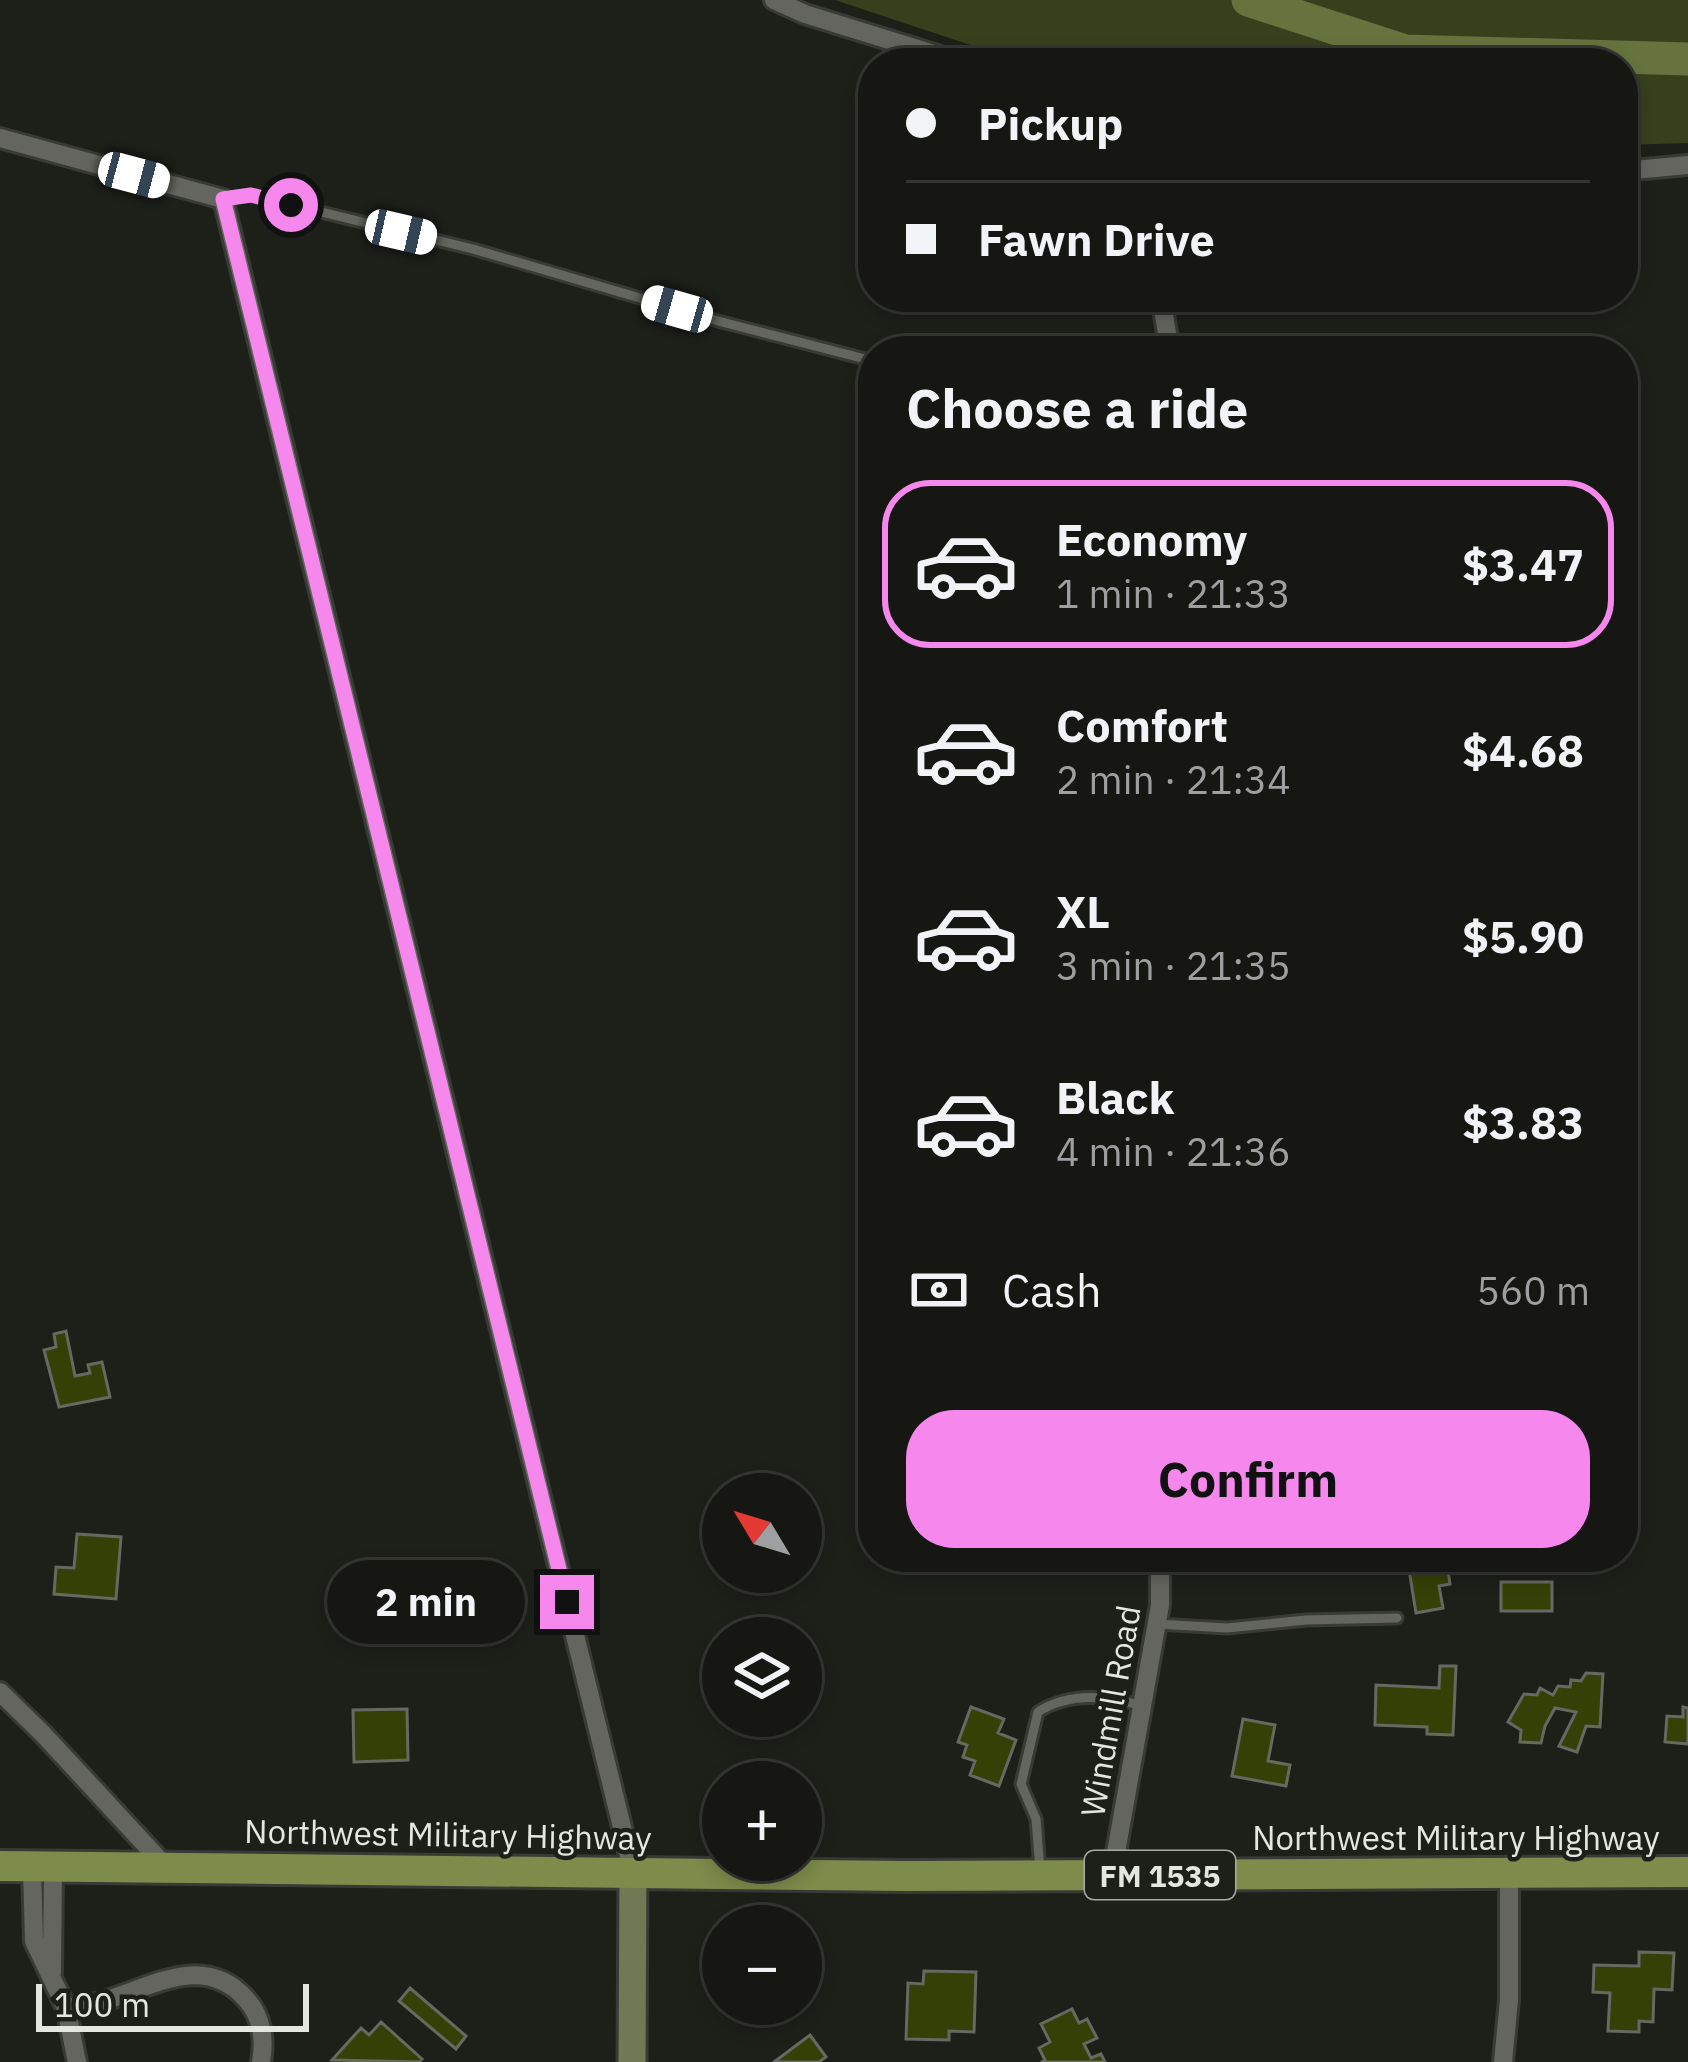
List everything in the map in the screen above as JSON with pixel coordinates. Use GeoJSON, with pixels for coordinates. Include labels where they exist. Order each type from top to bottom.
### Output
{"type":"FeatureCollection","features":[{"type":"Feature","properties":{"kind":"main road","name":"Northwest Military Highway"},"geometry":{"type":"LineString","coordinates":[[0,1866],[1040,1875],[1688,1872]]}},
{"type":"Feature","properties":{"kind":"main road"},"geometry":{"type":"LineString","coordinates":[[632,2062],[633,1872]]}},
{"type":"Feature","properties":{"kind":"street"},"geometry":{"type":"LineString","coordinates":[[774,0],[915,48]]}},
{"type":"Feature","properties":{"kind":"street"},"geometry":{"type":"LineString","coordinates":[[0,138],[223,199],[633,1872]]}},
{"type":"Feature","properties":{"kind":"street"},"geometry":{"type":"LineString","coordinates":[[1638,170],[1688,165]]}},
{"type":"Feature","properties":{"kind":"street","name":"Windmill Road"},"geometry":{"type":"LineString","coordinates":[[1112,1875],[1157,1624],[1159,1572]]}},
{"type":"Feature","properties":{"kind":"street"},"geometry":{"type":"LineString","coordinates":[[0,1693],[166,1867]]}},
{"type":"Feature","properties":{"kind":"street"},"geometry":{"type":"LineString","coordinates":[[43,1866],[34,1941],[66,2008],[76,2062]]}},
{"type":"Feature","properties":{"kind":"street"},"geometry":{"type":"LineString","coordinates":[[1504,2062],[1509,1874]]}},
{"type":"Feature","properties":{"kind":"street"},"geometry":{"type":"LineString","coordinates":[[66,2008],[100,2002],[180,1974],[207,1975],[223,1980],[252,2006],[263,2039],[261,2062]]}},
{"type":"Feature","properties":{"kind":"lane"},"geometry":{"type":"LineString","coordinates":[[223,199],[251,195],[473,249],[858,357]]}},
{"type":"Feature","properties":{"kind":"lane"},"geometry":{"type":"LineString","coordinates":[[1157,1624],[1227,1628],[1397,1618]]}},
{"type":"Feature","properties":{"kind":"lane"},"geometry":{"type":"LineString","coordinates":[[1040,1875],[1036,1819],[1021,1784],[1039,1712],[1051,1704],[1107,1696],[1142,1706]]}},
{"type":"Feature","properties":{"kind":"green space"},"geometry":{"type":"Polygon","coordinates":[[[835,0],[1688,0],[1688,143],[1638,145],[1638,48],[980,48],[835,0]]]}},
{"type":"Feature","properties":{"kind":"building"},"geometry":{"type":"Polygon","coordinates":[[[66,1331],[75,1376],[90,1373],[88,1365],[102,1362],[110,1397],[59,1407],[44,1350],[56,1347],[54,1334],[66,1331]]]}},
{"type":"Feature","properties":{"kind":"building"},"geometry":{"type":"Polygon","coordinates":[[[77,1534],[121,1537],[116,1599],[54,1594],[56,1567],[74,1568],[77,1534]]]}},
{"type":"Feature","properties":{"kind":"building"},"geometry":{"type":"Polygon","coordinates":[[[1409,1572],[1448,1572],[1450,1584],[1439,1586],[1443,1608],[1416,1613],[1409,1572]]]}},
{"type":"Feature","properties":{"kind":"building"},"geometry":{"type":"Polygon","coordinates":[[[1501,1582],[1552,1582],[1552,1611],[1501,1611],[1501,1582]]]}},
{"type":"Feature","properties":{"kind":"building"},"geometry":{"type":"Polygon","coordinates":[[[1440,1666],[1456,1666],[1453,1735],[1427,1734],[1427,1727],[1375,1725],[1376,1685],[1439,1688],[1440,1666]]]}},
{"type":"Feature","properties":{"kind":"building"},"geometry":{"type":"Polygon","coordinates":[[[1586,1673],[1603,1674],[1600,1727],[1586,1726],[1577,1752],[1559,1746],[1576,1712],[1555,1708],[1541,1743],[1520,1742],[1521,1730],[1508,1722],[1524,1694],[1537,1695],[1540,1688],[1553,1695],[1558,1686],[1570,1687],[1571,1680],[1581,1681],[1586,1673]]]}},
{"type":"Feature","properties":{"kind":"building"},"geometry":{"type":"Polygon","coordinates":[[[971,1707],[1004,1719],[998,1733],[1016,1740],[999,1786],[970,1775],[975,1761],[963,1757],[967,1745],[958,1742],[971,1707]]]}},
{"type":"Feature","properties":{"kind":"building"},"geometry":{"type":"Polygon","coordinates":[[[1683,1707],[1688,1708],[1688,1744],[1665,1742],[1667,1716],[1683,1717],[1683,1707]]]}},
{"type":"Feature","properties":{"kind":"building"},"geometry":{"type":"Polygon","coordinates":[[[407,1709],[408,1760],[354,1762],[353,1710],[407,1709]]]}},
{"type":"Feature","properties":{"kind":"building"},"geometry":{"type":"Polygon","coordinates":[[[1243,1719],[1275,1725],[1268,1761],[1290,1765],[1286,1786],[1232,1776],[1243,1719]]]}},
{"type":"Feature","properties":{"kind":"building"},"geometry":{"type":"Polygon","coordinates":[[[1639,1952],[1674,1953],[1672,1990],[1654,1989],[1653,2022],[1639,2021],[1639,2032],[1608,2031],[1610,1993],[1593,1992],[1594,1965],[1639,1966],[1639,1952]]]}},
{"type":"Feature","properties":{"kind":"building"},"geometry":{"type":"Polygon","coordinates":[[[924,1971],[976,1972],[974,2032],[949,2031],[949,2040],[906,2039],[908,1983],[923,1984],[924,1971]]]}},
{"type":"Feature","properties":{"kind":"building"},"geometry":{"type":"Polygon","coordinates":[[[410,1988],[466,2036],[456,2049],[399,2001],[410,1988]]]}},
{"type":"Feature","properties":{"kind":"building"},"geometry":{"type":"Polygon","coordinates":[[[1072,2009],[1079,2023],[1087,2019],[1097,2038],[1084,2044],[1091,2058],[1101,2054],[1105,2062],[1041,2062],[1045,2060],[1039,2048],[1050,2042],[1041,2024],[1072,2009]]]}},
{"type":"Feature","properties":{"kind":"building"},"geometry":{"type":"Polygon","coordinates":[[[381,2022],[422,2059],[332,2060],[361,2028],[369,2035],[381,2022]]]}},
{"type":"Feature","properties":{"kind":"building"},"geometry":{"type":"Polygon","coordinates":[[[810,2035],[826,2057],[819,2062],[774,2062],[810,2035]]]}},
{"type":"Feature","properties":{"kind":"waterway"},"geometry":{"type":"LineString","coordinates":[[1248,0],[1396,48]]}},
{"type":"Feature","properties":{"kind":"waterway"},"geometry":{"type":"LineString","coordinates":[[1638,58],[1688,59]]}},
{"type":"Feature","properties":{"kind":"route"},"geometry":{"type":"LineString","coordinates":[[291,205],[251,195],[223,199],[567,1602]]}}]}
